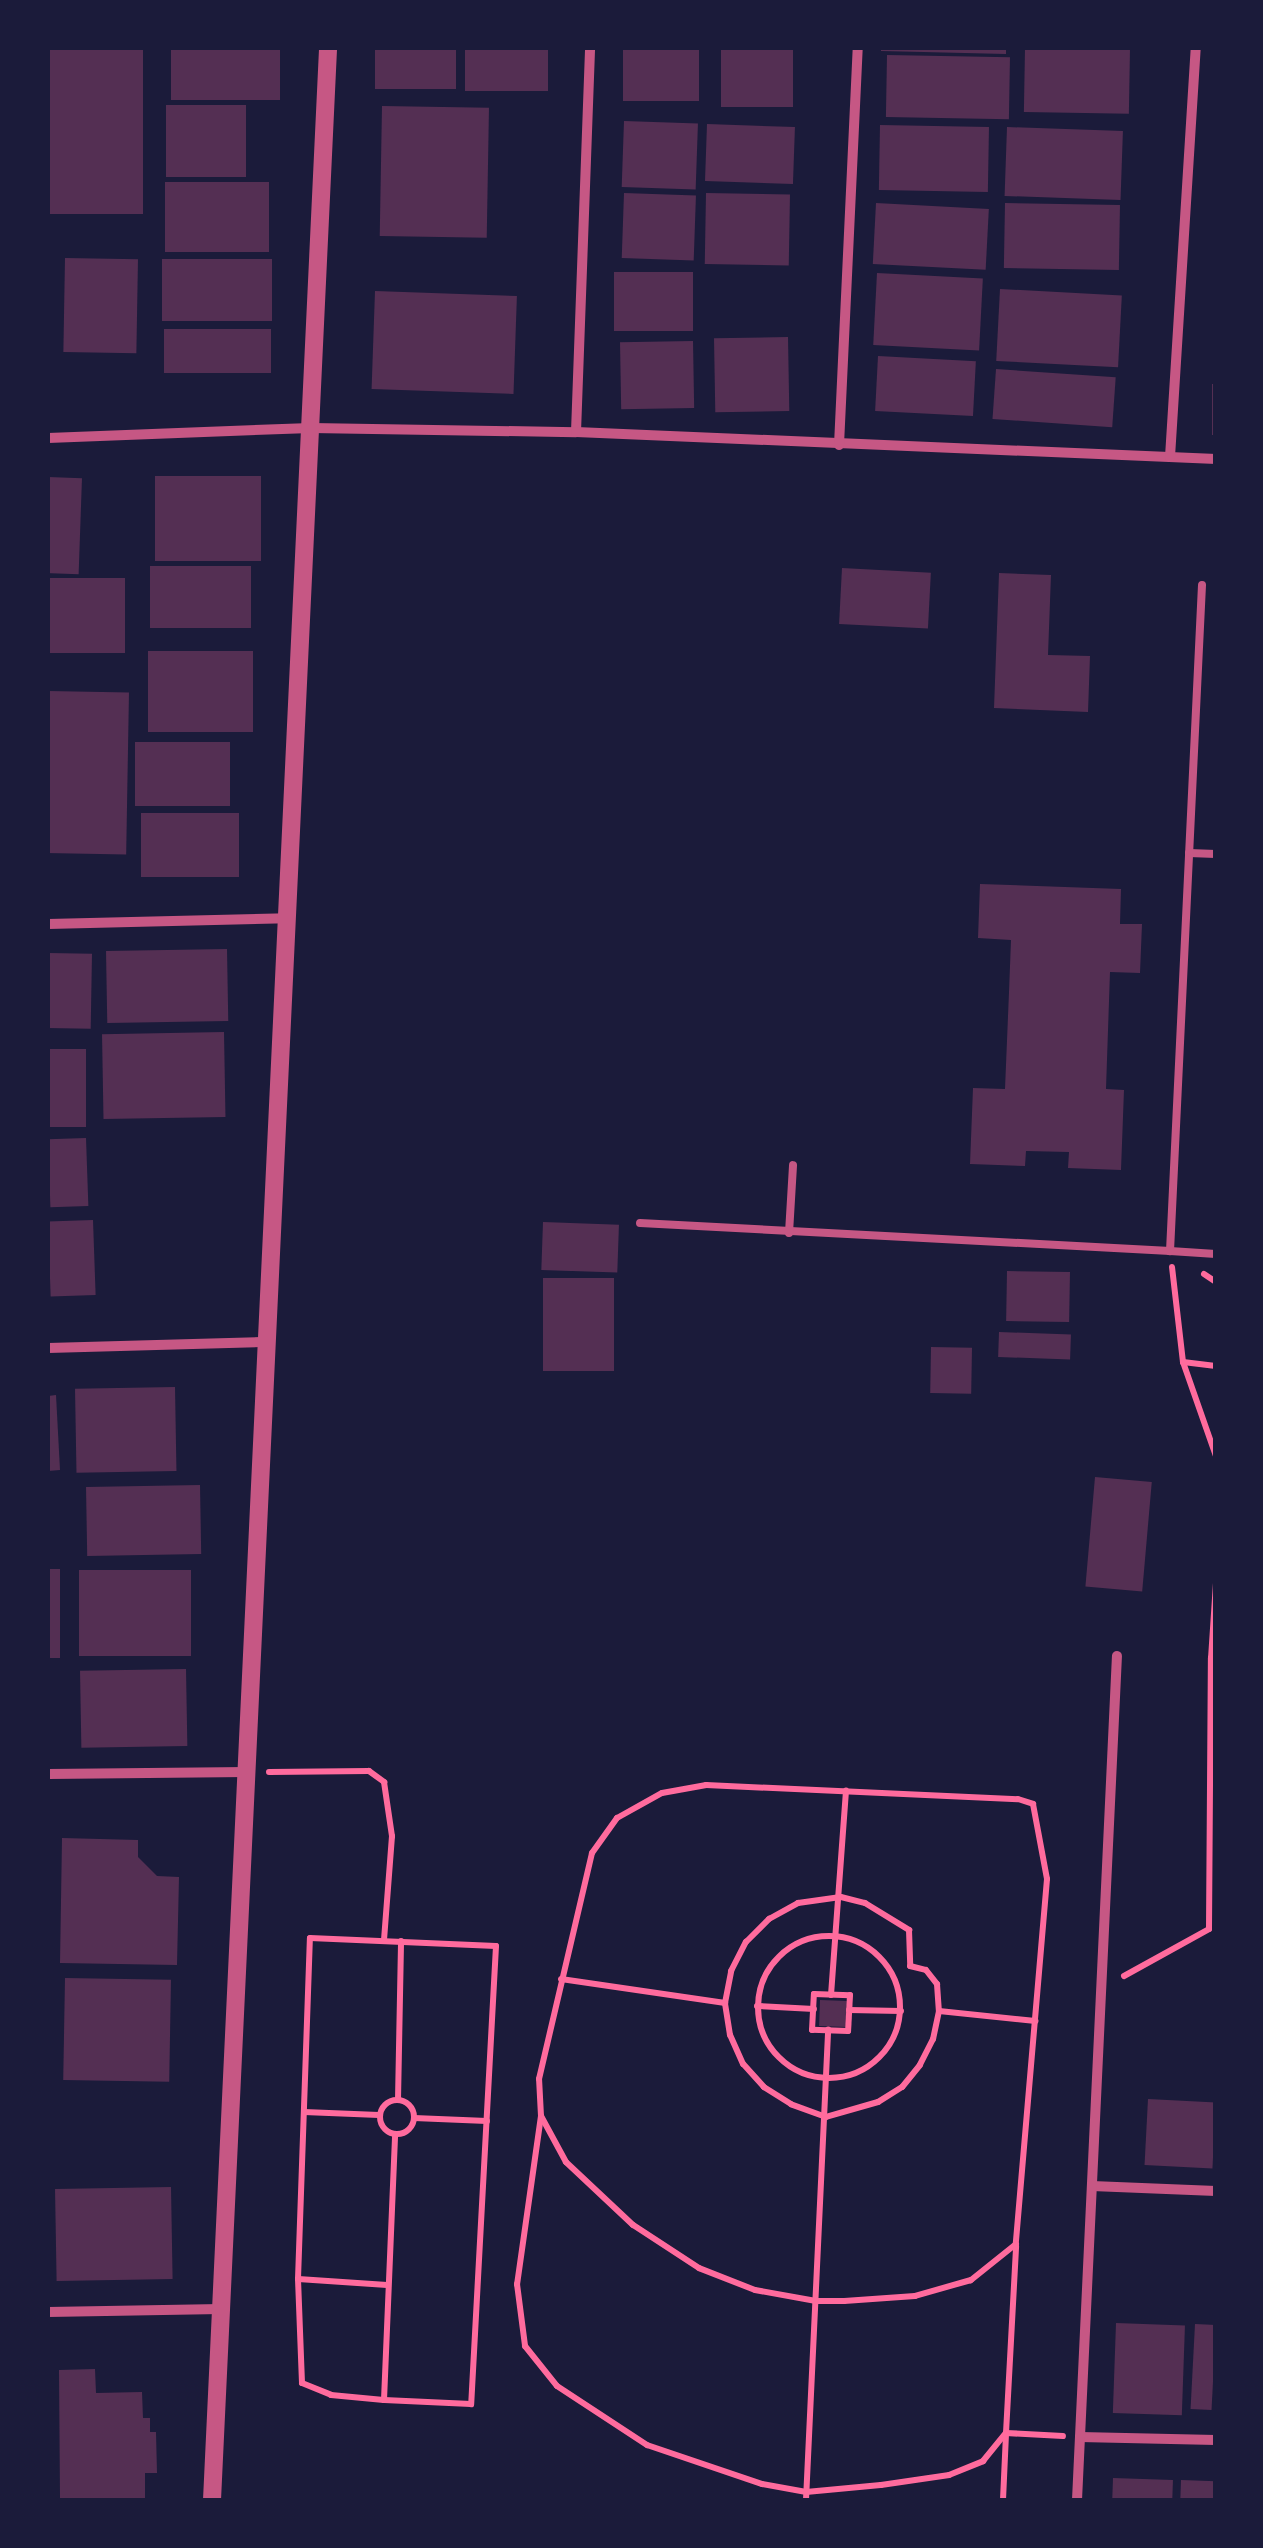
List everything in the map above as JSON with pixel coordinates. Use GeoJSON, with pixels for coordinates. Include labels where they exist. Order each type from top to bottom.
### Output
{"type":"FeatureCollection","features":[{"type":"Feature","properties":{"kind":"street"},"geometry":{"type":"LineString","coordinates":[[212,2500],[328,48]]}},
{"type":"Feature","properties":{"kind":"street"},"geometry":{"type":"LineString","coordinates":[[576,432],[590,48]]}},
{"type":"Feature","properties":{"kind":"street"},"geometry":{"type":"LineString","coordinates":[[839,446],[858,48]]}},
{"type":"Feature","properties":{"kind":"street"},"geometry":{"type":"LineString","coordinates":[[1170,457],[1196,48]]}},
{"type":"Feature","properties":{"kind":"street"},"geometry":{"type":"LineString","coordinates":[[48,438],[311,428],[576,432],[1216,459]]}},
{"type":"Feature","properties":{"kind":"street"},"geometry":{"type":"LineString","coordinates":[[48,924],[287,918]]}},
{"type":"Feature","properties":{"kind":"street"},"geometry":{"type":"LineString","coordinates":[[48,1348],[268,1342]]}},
{"type":"Feature","properties":{"kind":"street"},"geometry":{"type":"LineString","coordinates":[[1077,2500],[1117,1656]]}},
{"type":"Feature","properties":{"kind":"street"},"geometry":{"type":"LineString","coordinates":[[48,1774],[247,1772]]}},
{"type":"Feature","properties":{"kind":"street"},"geometry":{"type":"LineString","coordinates":[[1092,2186],[1216,2191]]}},
{"type":"Feature","properties":{"kind":"street"},"geometry":{"type":"LineString","coordinates":[[48,2312],[222,2309]]}},
{"type":"Feature","properties":{"kind":"street"},"geometry":{"type":"LineString","coordinates":[[1080,2436],[1216,2440]]}},
{"type":"Feature","properties":{"kind":"lane"},"geometry":{"type":"LineString","coordinates":[[1170,1251],[1202,585]]}},
{"type":"Feature","properties":{"kind":"lane"},"geometry":{"type":"LineString","coordinates":[[1189,853],[1216,854]]}},
{"type":"Feature","properties":{"kind":"lane"},"geometry":{"type":"LineString","coordinates":[[789,1232],[793,1166]]}},
{"type":"Feature","properties":{"kind":"lane"},"geometry":{"type":"LineString","coordinates":[[640,1223],[1216,1254]]}},
{"type":"Feature","properties":{"kind":"path"},"geometry":{"type":"LineString","coordinates":[[1170,1251],[1183,1362],[1216,1456]]}},
{"type":"Feature","properties":{"kind":"path"},"geometry":{"type":"LineString","coordinates":[[1183,1362],[1216,1366]]}},
{"type":"Feature","properties":{"kind":"path"},"geometry":{"type":"LineString","coordinates":[[1101,1989],[1209,1929],[1216,1583]]}},
{"type":"Feature","properties":{"kind":"path"},"geometry":{"type":"LineString","coordinates":[[247,1772],[369,1771],[384,1782],[392,1836],[384,1940]]}},
{"type":"Feature","properties":{"kind":"path"},"geometry":{"type":"LineString","coordinates":[[1003,2500],[1016,2244],[1047,1879],[1032,1804],[1018,1799],[706,1785],[662,1793],[617,1818],[592,1853],[540,2079],[541,2116],[518,2284],[525,2346],[557,2386],[647,2446],[806,2496],[949,2474],[982,2462],[1006,2433]]}},
{"type":"Feature","properties":{"kind":"path"},"geometry":{"type":"LineString","coordinates":[[832,1995],[832,1935],[841,1898],[846,1791]]}},
{"type":"Feature","properties":{"kind":"path"},"geometry":{"type":"LineString","coordinates":[[841,1898],[864,1904],[909,1930],[910,1966],[926,1970],[936,1984],[939,2012],[933,2040],[920,2066],[902,2087],[878,2102],[826,2117],[791,2104],[764,2088],[743,2064],[730,2034],[725,2003],[732,1971],[746,1942],[769,1919],[798,1904],[841,1898]]}},
{"type":"Feature","properties":{"kind":"path"},"geometry":{"type":"LineString","coordinates":[[832,1935],[860,1942],[882,1958],[897,1983],[901,2011],[894,2038],[878,2060],[854,2075],[827,2080],[800,2074],[777,2058],[762,2034],[757,2006],[763,1978],[780,1954],[804,1939],[832,1935]]}},
{"type":"Feature","properties":{"kind":"path"},"geometry":{"type":"LineString","coordinates":[[310,1938],[384,1940],[496,1946],[472,2404],[331,2395],[302,2383],[298,2279],[310,1938]]}},
{"type":"Feature","properties":{"kind":"path"},"geometry":{"type":"LineString","coordinates":[[398,2100],[401,1941]]}},
{"type":"Feature","properties":{"kind":"path"},"geometry":{"type":"LineString","coordinates":[[561,1980],[725,2003]]}},
{"type":"Feature","properties":{"kind":"path"},"geometry":{"type":"LineString","coordinates":[[814,1994],[850,1996],[848,2031],[812,2030],[814,2009],[814,1994]]}},
{"type":"Feature","properties":{"kind":"path"},"geometry":{"type":"LineString","coordinates":[[757,2006],[814,2009]]}},
{"type":"Feature","properties":{"kind":"path"},"geometry":{"type":"LineString","coordinates":[[850,2010],[901,2011]]}},
{"type":"Feature","properties":{"kind":"path"},"geometry":{"type":"LineString","coordinates":[[939,2012],[1036,2021]]}},
{"type":"Feature","properties":{"kind":"path"},"geometry":{"type":"LineString","coordinates":[[806,2496],[828,2030]]}},
{"type":"Feature","properties":{"kind":"path"},"geometry":{"type":"LineString","coordinates":[[398,2100],[410,2106],[414,2118],[408,2130],[395,2134],[383,2128],[379,2115],[386,2104],[398,2100]]}},
{"type":"Feature","properties":{"kind":"path"},"geometry":{"type":"LineString","coordinates":[[304,2112],[379,2115]]}},
{"type":"Feature","properties":{"kind":"path"},"geometry":{"type":"LineString","coordinates":[[541,2116],[566,2162],[633,2225],[700,2268],[755,2290],[816,2301],[915,2296],[971,2280],[1016,2244]]}},
{"type":"Feature","properties":{"kind":"path"},"geometry":{"type":"LineString","coordinates":[[414,2118],[486,2121]]}},
{"type":"Feature","properties":{"kind":"path"},"geometry":{"type":"LineString","coordinates":[[384,2400],[395,2134]]}},
{"type":"Feature","properties":{"kind":"path"},"geometry":{"type":"LineString","coordinates":[[298,2279],[386,2284]]}},
{"type":"Feature","properties":{"kind":"path"},"geometry":{"type":"LineString","coordinates":[[1006,2433],[1080,2436]]}},
{"type":"Feature","properties":{"kind":"building"},"geometry":{"type":"Polygon","coordinates":[[[50,48],[143,48],[143,214],[50,214],[50,48]]]}},
{"type":"Feature","properties":{"kind":"building"},"geometry":{"type":"Polygon","coordinates":[[[171,48],[280,48],[280,100],[171,100],[171,48]]]}},
{"type":"Feature","properties":{"kind":"building"},"geometry":{"type":"Polygon","coordinates":[[[375,48],[456,48],[456,89],[375,89],[375,48]]]}},
{"type":"Feature","properties":{"kind":"building"},"geometry":{"type":"Polygon","coordinates":[[[465,48],[548,48],[548,91],[465,91],[465,48]]]}},
{"type":"Feature","properties":{"kind":"building"},"geometry":{"type":"Polygon","coordinates":[[[623,48],[699,48],[699,101],[623,101],[623,48]]]}},
{"type":"Feature","properties":{"kind":"building"},"geometry":{"type":"Polygon","coordinates":[[[721,48],[793,48],[793,107],[721,107],[721,48]]]}},
{"type":"Feature","properties":{"kind":"building"},"geometry":{"type":"Polygon","coordinates":[[[1006,48],[1006,54],[881,51],[1006,48]]]}},
{"type":"Feature","properties":{"kind":"building"},"geometry":{"type":"Polygon","coordinates":[[[1025,48],[1130,50],[1129,114],[1024,112],[1025,48]]]}},
{"type":"Feature","properties":{"kind":"building"},"geometry":{"type":"Polygon","coordinates":[[[887,55],[1010,57],[1009,119],[886,117],[887,55]]]}},
{"type":"Feature","properties":{"kind":"building"},"geometry":{"type":"Polygon","coordinates":[[[166,105],[246,105],[246,177],[166,177],[166,105]]]}},
{"type":"Feature","properties":{"kind":"building"},"geometry":{"type":"Polygon","coordinates":[[[382,106],[489,108],[487,238],[380,236],[382,106]]]}},
{"type":"Feature","properties":{"kind":"building"},"geometry":{"type":"Polygon","coordinates":[[[624,121],[698,124],[696,190],[622,187],[624,121]]]}},
{"type":"Feature","properties":{"kind":"building"},"geometry":{"type":"Polygon","coordinates":[[[707,124],[795,127],[793,184],[705,181],[707,124]]]}},
{"type":"Feature","properties":{"kind":"building"},"geometry":{"type":"Polygon","coordinates":[[[880,125],[989,127],[988,192],[879,190],[880,125]]]}},
{"type":"Feature","properties":{"kind":"building"},"geometry":{"type":"Polygon","coordinates":[[[1007,127],[1123,131],[1121,200],[1005,196],[1007,127]]]}},
{"type":"Feature","properties":{"kind":"building"},"geometry":{"type":"Polygon","coordinates":[[[165,182],[269,182],[269,252],[165,252],[165,182]]]}},
{"type":"Feature","properties":{"kind":"building"},"geometry":{"type":"Polygon","coordinates":[[[624,193],[696,196],[694,260],[622,258],[624,193]]]}},
{"type":"Feature","properties":{"kind":"building"},"geometry":{"type":"Polygon","coordinates":[[[706,193],[790,194],[789,265],[705,264],[706,193]]]}},
{"type":"Feature","properties":{"kind":"building"},"geometry":{"type":"Polygon","coordinates":[[[876,203],[989,209],[986,270],[873,264],[876,203]]]}},
{"type":"Feature","properties":{"kind":"building"},"geometry":{"type":"Polygon","coordinates":[[[1005,203],[1120,205],[1119,270],[1004,268],[1005,203]]]}},
{"type":"Feature","properties":{"kind":"building"},"geometry":{"type":"Polygon","coordinates":[[[65,258],[138,259],[136,353],[63,352],[65,258]]]}},
{"type":"Feature","properties":{"kind":"building"},"geometry":{"type":"Polygon","coordinates":[[[162,259],[272,259],[272,321],[162,321],[162,259]]]}},
{"type":"Feature","properties":{"kind":"building"},"geometry":{"type":"Polygon","coordinates":[[[614,272],[693,272],[693,331],[614,331],[614,272]]]}},
{"type":"Feature","properties":{"kind":"building"},"geometry":{"type":"Polygon","coordinates":[[[877,273],[983,279],[979,350],[873,345],[877,273]]]}},
{"type":"Feature","properties":{"kind":"building"},"geometry":{"type":"Polygon","coordinates":[[[1000,289],[1122,295],[1118,367],[996,361],[1000,289]]]}},
{"type":"Feature","properties":{"kind":"building"},"geometry":{"type":"Polygon","coordinates":[[[375,291],[517,296],[513,394],[372,389],[375,291]]]}},
{"type":"Feature","properties":{"kind":"building"},"geometry":{"type":"Polygon","coordinates":[[[164,329],[271,329],[271,373],[164,373],[164,329]]]}},
{"type":"Feature","properties":{"kind":"building"},"geometry":{"type":"Polygon","coordinates":[[[788,337],[789,411],[715,412],[714,338],[788,337]]]}},
{"type":"Feature","properties":{"kind":"building"},"geometry":{"type":"Polygon","coordinates":[[[693,341],[694,408],[621,409],[620,342],[693,341]]]}},
{"type":"Feature","properties":{"kind":"building"},"geometry":{"type":"Polygon","coordinates":[[[878,356],[976,361],[973,416],[875,411],[878,356]]]}},
{"type":"Feature","properties":{"kind":"building"},"geometry":{"type":"Polygon","coordinates":[[[996,369],[1116,377],[1112,427],[993,419],[996,369]]]}},
{"type":"Feature","properties":{"kind":"building"},"geometry":{"type":"Polygon","coordinates":[[[1212,384],[1216,384],[1216,435],[1212,435],[1212,384]]]}},
{"type":"Feature","properties":{"kind":"building"},"geometry":{"type":"Polygon","coordinates":[[[155,476],[261,476],[261,561],[155,561],[155,476]]]}},
{"type":"Feature","properties":{"kind":"building"},"geometry":{"type":"Polygon","coordinates":[[[48,477],[82,478],[79,574],[48,573],[48,477]]]}},
{"type":"Feature","properties":{"kind":"building"},"geometry":{"type":"Polygon","coordinates":[[[150,566],[251,566],[251,628],[150,628],[150,566]]]}},
{"type":"Feature","properties":{"kind":"building"},"geometry":{"type":"Polygon","coordinates":[[[842,568],[931,573],[928,629],[839,624],[842,568]]]}},
{"type":"Feature","properties":{"kind":"building"},"geometry":{"type":"Polygon","coordinates":[[[999,573],[1051,575],[1048,655],[1090,656],[1088,712],[994,708],[999,573]]]}},
{"type":"Feature","properties":{"kind":"building"},"geometry":{"type":"Polygon","coordinates":[[[48,578],[125,578],[125,653],[48,653],[48,578]]]}},
{"type":"Feature","properties":{"kind":"building"},"geometry":{"type":"Polygon","coordinates":[[[148,651],[253,651],[253,732],[148,732],[148,651]]]}},
{"type":"Feature","properties":{"kind":"building"},"geometry":{"type":"Polygon","coordinates":[[[48,691],[129,692],[126,854],[48,853],[48,691]]]}},
{"type":"Feature","properties":{"kind":"building"},"geometry":{"type":"Polygon","coordinates":[[[135,742],[230,742],[230,806],[135,806],[135,742]]]}},
{"type":"Feature","properties":{"kind":"building"},"geometry":{"type":"Polygon","coordinates":[[[141,813],[239,813],[239,877],[141,877],[141,813]]]}},
{"type":"Feature","properties":{"kind":"building"},"geometry":{"type":"Polygon","coordinates":[[[980,884],[1121,889],[1120,924],[1142,924],[1140,973],[1110,972],[1106,1089],[1124,1090],[1121,1170],[1068,1168],[1069,1152],[1026,1151],[1025,1166],[970,1164],[973,1088],[1005,1089],[1011,940],[978,938],[980,884]]]}},
{"type":"Feature","properties":{"kind":"building"},"geometry":{"type":"Polygon","coordinates":[[[227,949],[228,1021],[107,1023],[106,951],[227,949]]]}},
{"type":"Feature","properties":{"kind":"building"},"geometry":{"type":"Polygon","coordinates":[[[48,953],[92,954],[91,1029],[48,1028],[48,953]]]}},
{"type":"Feature","properties":{"kind":"building"},"geometry":{"type":"Polygon","coordinates":[[[224,1032],[225,1117],[104,1119],[102,1034],[224,1032]]]}},
{"type":"Feature","properties":{"kind":"building"},"geometry":{"type":"Polygon","coordinates":[[[48,1049],[86,1049],[86,1127],[48,1127],[48,1049]]]}},
{"type":"Feature","properties":{"kind":"building"},"geometry":{"type":"Polygon","coordinates":[[[86,1138],[88,1206],[50,1207],[48,1139],[86,1138]]]}},
{"type":"Feature","properties":{"kind":"building"},"geometry":{"type":"Polygon","coordinates":[[[93,1220],[96,1295],[51,1297],[48,1222],[93,1220]]]}},
{"type":"Feature","properties":{"kind":"building"},"geometry":{"type":"Polygon","coordinates":[[[543,1222],[619,1225],[617,1273],[541,1270],[543,1222]]]}},
{"type":"Feature","properties":{"kind":"building"},"geometry":{"type":"Polygon","coordinates":[[[1007,1271],[1070,1272],[1069,1322],[1006,1321],[1007,1271]]]}},
{"type":"Feature","properties":{"kind":"building"},"geometry":{"type":"Polygon","coordinates":[[[543,1278],[614,1278],[614,1371],[543,1371],[543,1278]]]}},
{"type":"Feature","properties":{"kind":"building"},"geometry":{"type":"Polygon","coordinates":[[[999,1332],[1071,1335],[1070,1359],[998,1357],[999,1332]]]}},
{"type":"Feature","properties":{"kind":"building"},"geometry":{"type":"Polygon","coordinates":[[[931,1347],[972,1348],[971,1394],[930,1393],[931,1347]]]}},
{"type":"Feature","properties":{"kind":"building"},"geometry":{"type":"Polygon","coordinates":[[[175,1387],[176,1471],[76,1473],[75,1389],[175,1387]]]}},
{"type":"Feature","properties":{"kind":"building"},"geometry":{"type":"Polygon","coordinates":[[[56,1395],[60,1470],[48,1471],[48,1396],[56,1395]]]}},
{"type":"Feature","properties":{"kind":"building"},"geometry":{"type":"Polygon","coordinates":[[[1095,1477],[1152,1482],[1142,1592],[1085,1587],[1095,1477]]]}},
{"type":"Feature","properties":{"kind":"building"},"geometry":{"type":"Polygon","coordinates":[[[200,1485],[201,1554],[87,1556],[86,1487],[200,1485]]]}},
{"type":"Feature","properties":{"kind":"building"},"geometry":{"type":"Polygon","coordinates":[[[48,1569],[60,1569],[60,1658],[48,1658],[48,1569]]]}},
{"type":"Feature","properties":{"kind":"building"},"geometry":{"type":"Polygon","coordinates":[[[79,1570],[191,1570],[191,1656],[79,1656],[79,1570]]]}},
{"type":"Feature","properties":{"kind":"building"},"geometry":{"type":"Polygon","coordinates":[[[186,1669],[187,1746],[81,1748],[80,1671],[186,1669]]]}},
{"type":"Feature","properties":{"kind":"building"},"geometry":{"type":"Polygon","coordinates":[[[62,1838],[138,1840],[138,1857],[157,1876],[179,1877],[177,1965],[60,1963],[62,1838]]]}},
{"type":"Feature","properties":{"kind":"building"},"geometry":{"type":"Polygon","coordinates":[[[65,1978],[171,1980],[169,2082],[63,2080],[65,1978]]]}},
{"type":"Feature","properties":{"kind":"building"},"geometry":{"type":"Polygon","coordinates":[[[820,2000],[847,2001],[846,2027],[819,2026],[820,2000]]]}},
{"type":"Feature","properties":{"kind":"building"},"geometry":{"type":"Polygon","coordinates":[[[1148,2099],[1216,2103],[1212,2168],[1145,2165],[1148,2099]]]}},
{"type":"Feature","properties":{"kind":"building"},"geometry":{"type":"Polygon","coordinates":[[[171,2187],[173,2279],[57,2281],[55,2189],[171,2187]]]}},
{"type":"Feature","properties":{"kind":"building"},"geometry":{"type":"Polygon","coordinates":[[[1116,2323],[1185,2325],[1182,2415],[1113,2413],[1116,2323]]]}},
{"type":"Feature","properties":{"kind":"building"},"geometry":{"type":"Polygon","coordinates":[[[1195,2324],[1216,2325],[1212,2410],[1191,2409],[1195,2324]]]}},
{"type":"Feature","properties":{"kind":"building"},"geometry":{"type":"Polygon","coordinates":[[[95,2369],[96,2393],[142,2392],[143,2418],[150,2418],[150,2432],[156,2432],[157,2473],[145,2473],[145,2499],[60,2500],[59,2370],[95,2369]]]}},
{"type":"Feature","properties":{"kind":"building"},"geometry":{"type":"Polygon","coordinates":[[[1113,2478],[1173,2480],[1172,2500],[1112,2500],[1113,2478]]]}},
{"type":"Feature","properties":{"kind":"building"},"geometry":{"type":"Polygon","coordinates":[[[1181,2480],[1216,2481],[1215,2500],[1180,2500],[1181,2480]]]}}]}
